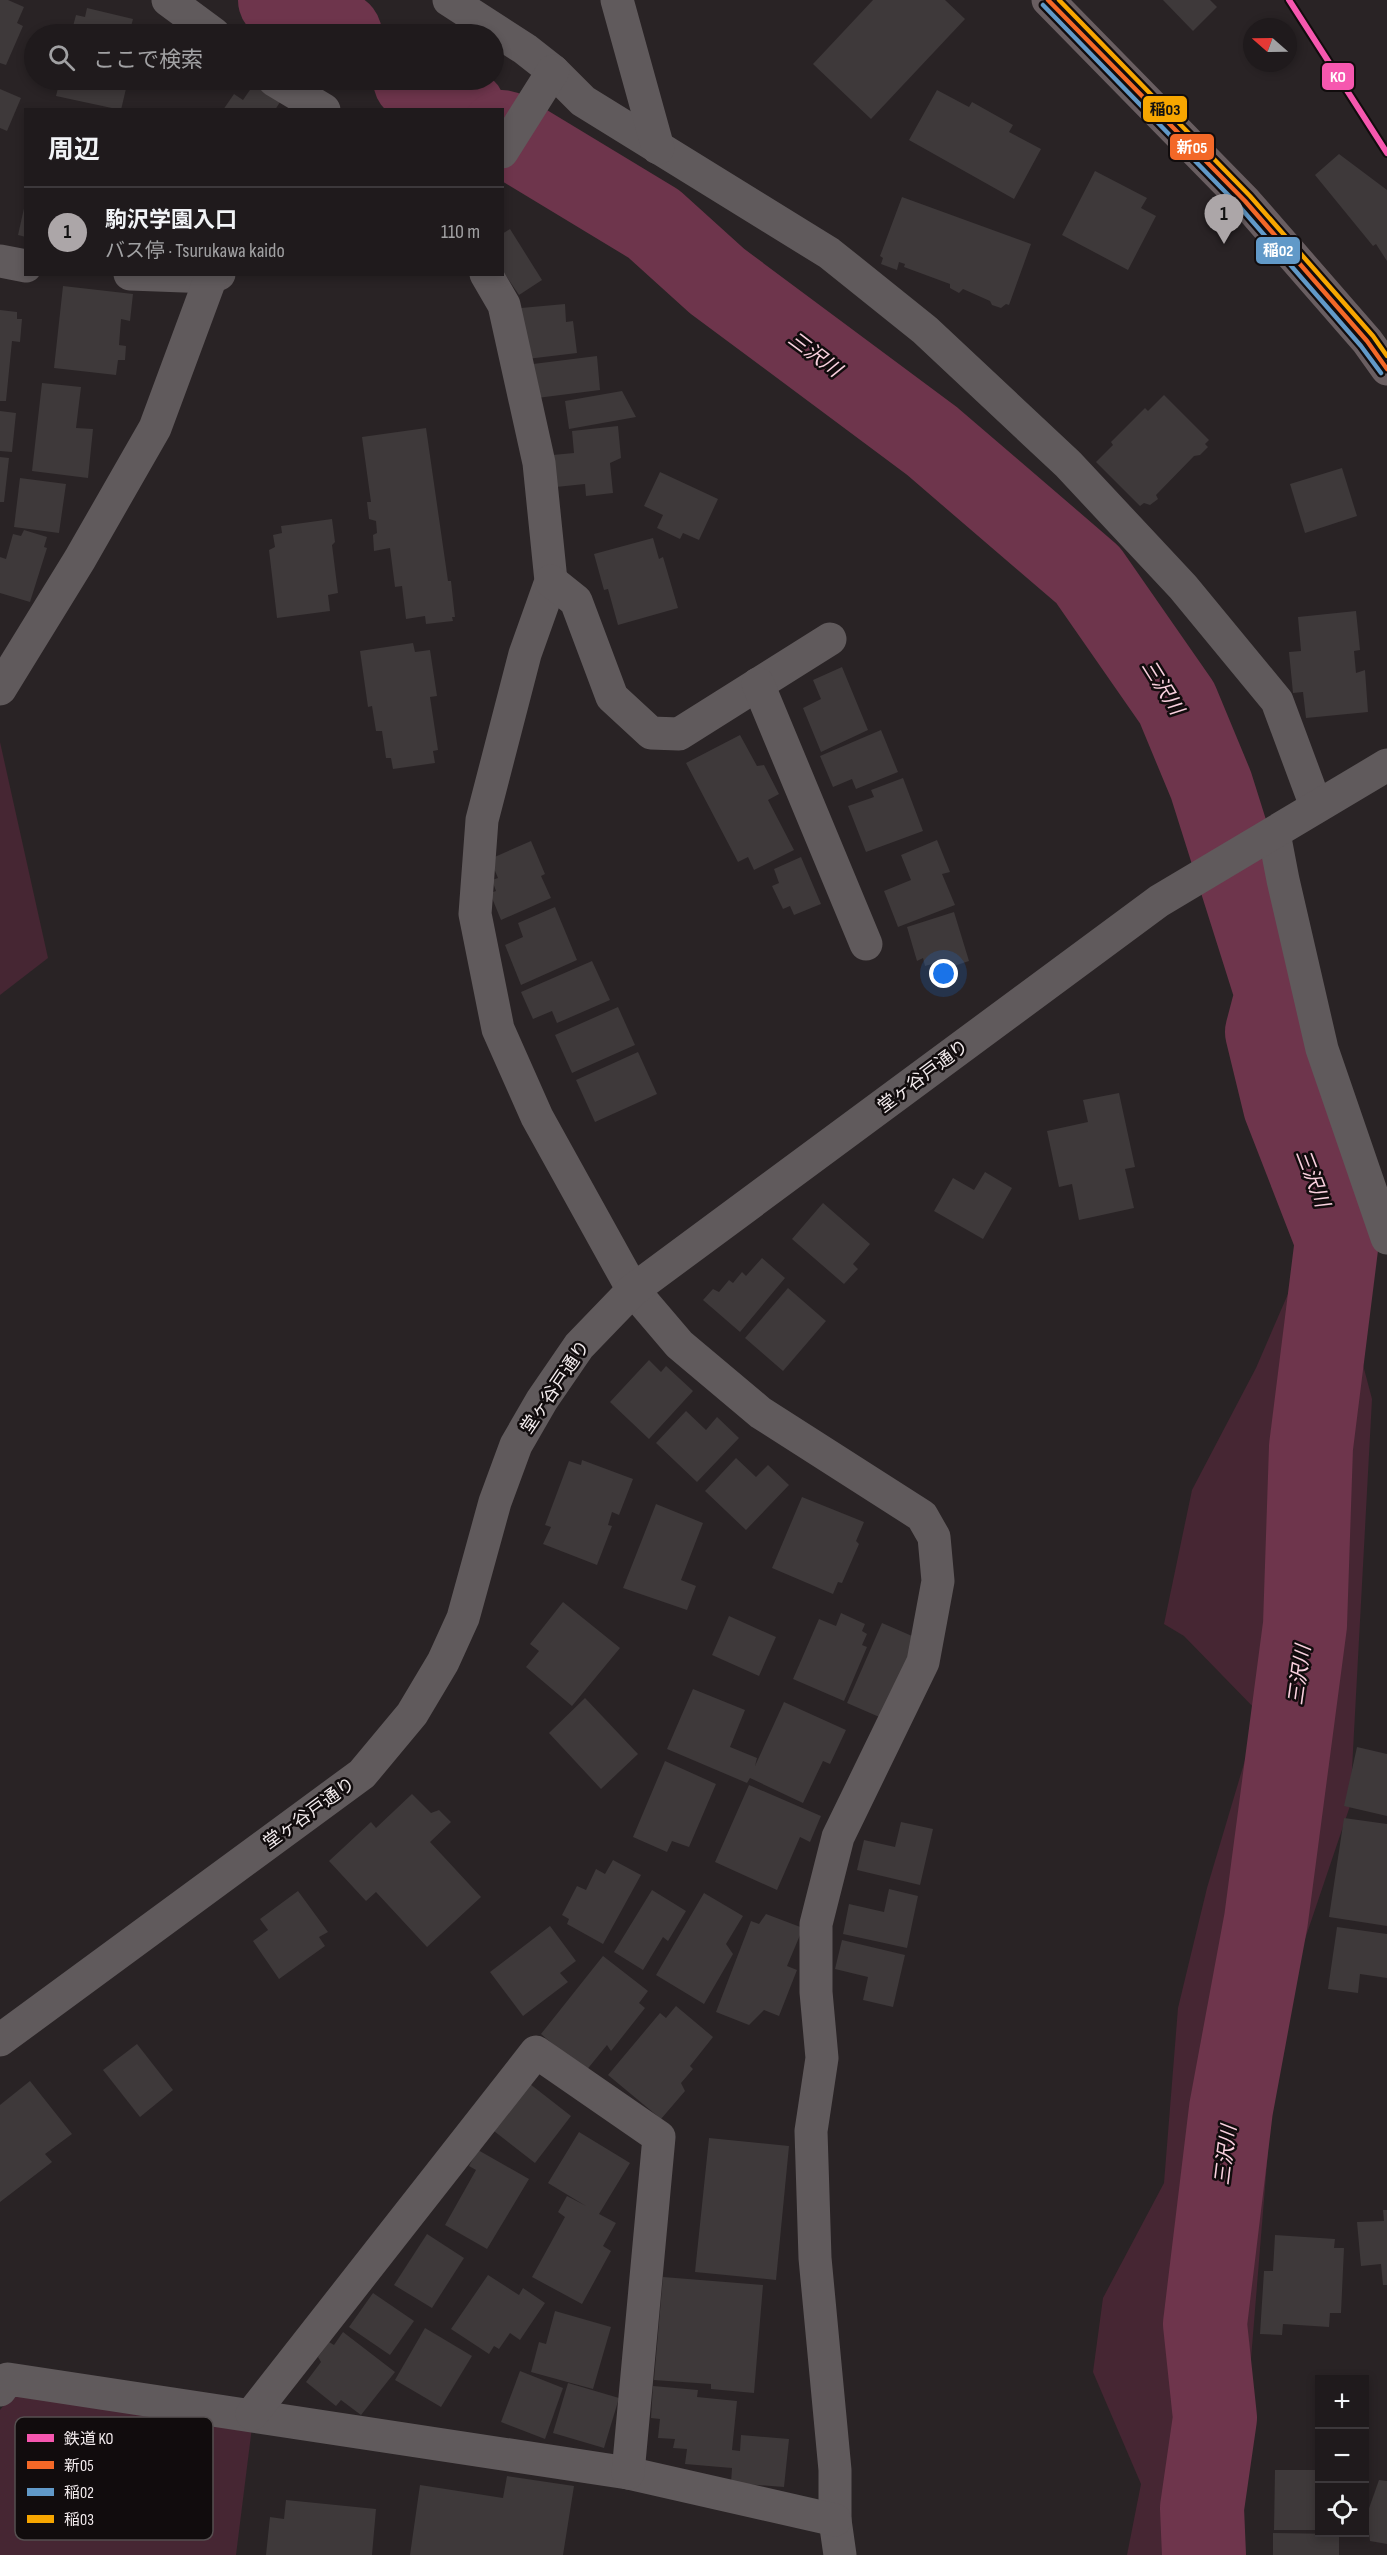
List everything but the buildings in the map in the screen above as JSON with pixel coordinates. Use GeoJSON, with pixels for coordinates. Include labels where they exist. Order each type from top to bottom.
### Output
{"type":"FeatureCollection","features":[{"type":"Feature","properties":{"kind":"main road"},"geometry":{"type":"LineString","coordinates":[[1048,0],[1245,201],[1367,340],[1387,369]]}},
{"type":"Feature","properties":{"kind":"street"},"geometry":{"type":"LineString","coordinates":[[168,0],[200,24]]}},
{"type":"Feature","properties":{"kind":"street"},"geometry":{"type":"LineString","coordinates":[[449,0],[486,24]]}},
{"type":"Feature","properties":{"kind":"street"},"geometry":{"type":"LineString","coordinates":[[617,0],[658,148]]}},
{"type":"Feature","properties":{"kind":"street"},"geometry":{"type":"LineString","coordinates":[[504,35],[525,49],[544,84],[583,101],[829,253],[925,330],[1068,464],[1183,587],[1277,701],[1316,806]]}},
{"type":"Feature","properties":{"kind":"street"},"geometry":{"type":"LineString","coordinates":[[504,149],[544,84]]}},
{"type":"Feature","properties":{"kind":"street"},"geometry":{"type":"LineString","coordinates":[[291,90],[321,108]]}},
{"type":"Feature","properties":{"kind":"street"},"geometry":{"type":"LineString","coordinates":[[0,261],[24,266]]}},
{"type":"Feature","properties":{"kind":"street"},"geometry":{"type":"LineString","coordinates":[[0,689],[80,559],[155,428],[215,276]]}},
{"type":"Feature","properties":{"kind":"street"},"geometry":{"type":"LineString","coordinates":[[487,276],[504,305],[539,463],[550,581],[525,654],[483,820],[475,914],[498,1029],[537,1117],[633,1290],[679,1344],[761,1413],[922,1516],[934,1537],[938,1581],[923,1662],[837,1837],[816,1924],[816,1992],[822,2058],[811,2131],[814,2258],[835,2470],[835,2520],[840,2555]]}},
{"type":"Feature","properties":{"kind":"street"},"geometry":{"type":"LineString","coordinates":[[550,581],[576,601],[612,697],[651,733],[679,734],[830,639]]}},
{"type":"Feature","properties":{"kind":"street"},"geometry":{"type":"LineString","coordinates":[[758,684],[866,944]]}},
{"type":"Feature","properties":{"kind":"street"},"geometry":{"type":"LineString","coordinates":[[1387,765],[1274,833],[1322,1049],[1387,1238]]}},
{"type":"Feature","properties":{"kind":"street","name":"堂ヶ谷戸通り"},"geometry":{"type":"LineString","coordinates":[[0,2040],[362,1774],[412,1714],[443,1662],[463,1618],[495,1502],[521,1436],[542,1400],[579,1346],[633,1290],[1159,901],[1274,833]]}},
{"type":"Feature","properties":{"kind":"street"},"geometry":{"type":"LineString","coordinates":[[252,2414],[536,2052],[659,2137],[628,2473]]}},
{"type":"Feature","properties":{"kind":"street"},"geometry":{"type":"LineString","coordinates":[[0,2390],[8,2379],[252,2414],[628,2473],[835,2520]]}},
{"type":"Feature","properties":{"kind":"shaded area"},"geometry":{"type":"Polygon","coordinates":[[[0,742],[48,958],[0,995],[0,742]]]}},
{"type":"Feature","properties":{"kind":"shaded area"},"geometry":{"type":"Polygon","coordinates":[[[1323,1213],[1372,1399],[1350,1806],[1279,2016],[1251,2359],[1248,2469],[1215,2535],[1222,2555],[1127,2555],[1141,2484],[1093,2372],[1103,2298],[1164,2183],[1178,2008],[1207,1888],[1259,1713],[1184,1636],[1164,1624],[1192,1490],[1256,1368],[1323,1213]]]}},
{"type":"Feature","properties":{"kind":"shaded area"},"geometry":{"type":"Polygon","coordinates":[[[12,2395],[177,2417],[15,2417],[15,2540],[213,2540],[213,2422],[252,2427],[236,2555],[0,2555],[0,2410],[12,2395]]]}},
{"type":"Feature","properties":{"kind":"waterway","name":"三沢川"},"geometry":{"type":"LineString","coordinates":[[280,0],[322,24]]}},
{"type":"Feature","properties":{"kind":"waterway","name":"三沢川"},"geometry":{"type":"LineString","coordinates":[[431,90],[461,108]]}},
{"type":"Feature","properties":{"kind":"waterway","name":"三沢川"},"geometry":{"type":"LineString","coordinates":[[504,133],[654,224],[717,281],[932,441],[1088,575],[1177,703],[1211,785],[1277,994],[1267,1032],[1285,1106],[1337,1240],[1311,1447],[1305,1625],[1266,1920],[1231,2109],[1205,2324],[1215,2418],[1202,2508],[1204,2555]]}},
{"type":"Feature","properties":{"kind":"rail line","name":"KO"},"geometry":{"type":"LineString","coordinates":[[1289,0],[1387,153]]}},
{"type":"Feature","properties":{"kind":"transit line","name":"新05"},"geometry":{"type":"LineString","coordinates":[[1048,0],[1245,201],[1367,341],[1387,369]]}},
{"type":"Feature","properties":{"kind":"transit line","name":"稲03"},"geometry":{"type":"LineString","coordinates":[[1059,0],[1250,196],[1373,336],[1387,356]]}},
{"type":"Feature","properties":{"kind":"transit line","name":"稲02"},"geometry":{"type":"LineString","coordinates":[[1043,5],[1239,206],[1361,346],[1381,373]]}},
{"type":"Feature","properties":{"kind":"place","name":"駒沢学園入口"},"geometry":{"type":"Point","coordinates":[1224,244]}}]}
